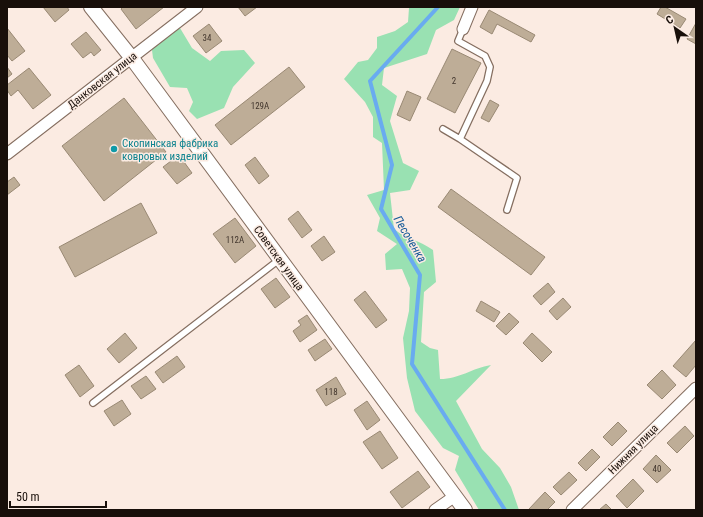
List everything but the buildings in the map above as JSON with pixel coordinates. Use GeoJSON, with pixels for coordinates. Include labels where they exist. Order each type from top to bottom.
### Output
{"type":"FeatureCollection","features":[{"type":"Feature","properties":{"kind":"street","name":"Советская улица"},"geometry":{"type":"LineString","coordinates":[[91,7],[131,57],[465,510]]}},
{"type":"Feature","properties":{"kind":"street","name":"Данковская улица"},"geometry":{"type":"LineString","coordinates":[[7,154],[197,7]]}},
{"type":"Feature","properties":{"kind":"street"},"geometry":{"type":"LineString","coordinates":[[463,29],[472,7]]}},
{"type":"Feature","properties":{"kind":"street","name":"Нижняя улица"},"geometry":{"type":"LineString","coordinates":[[572,510],[696,388]]}},
{"type":"Feature","properties":{"kind":"street"},"geometry":{"type":"LineString","coordinates":[[435,510],[455,496]]}},
{"type":"Feature","properties":{"kind":"lane"},"geometry":{"type":"LineString","coordinates":[[460,139],[487,81],[490,67],[485,56],[458,40],[463,29]]}},
{"type":"Feature","properties":{"kind":"lane"},"geometry":{"type":"LineString","coordinates":[[443,129],[517,178],[507,210]]}},
{"type":"Feature","properties":{"kind":"lane"},"geometry":{"type":"LineString","coordinates":[[93,403],[280,259]]}},
{"type":"Feature","properties":{"kind":"green space"},"geometry":{"type":"Polygon","coordinates":[[[460,7],[454,20],[436,30],[427,54],[384,68],[382,85],[397,96],[390,121],[403,163],[419,171],[410,190],[390,193],[394,229],[404,236],[433,250],[436,282],[424,292],[421,342],[430,348],[438,350],[440,379],[447,379],[491,365],[456,401],[482,449],[500,468],[511,487],[519,510],[479,510],[455,470],[459,456],[443,448],[415,411],[407,378],[403,338],[409,311],[410,288],[402,269],[386,270],[385,254],[397,244],[377,231],[380,218],[367,195],[384,190],[382,143],[373,137],[373,117],[365,102],[344,79],[358,62],[368,60],[377,48],[377,37],[395,31],[408,22],[409,8],[460,7]]]}},
{"type":"Feature","properties":{"kind":"green space"},"geometry":{"type":"Polygon","coordinates":[[[180,28],[192,48],[210,61],[221,51],[244,50],[255,63],[233,87],[224,108],[197,119],[189,111],[193,102],[187,88],[170,87],[153,58],[152,50],[161,39],[180,28]]]}},
{"type":"Feature","properties":{"kind":"waterway","name":"Песоченка"},"geometry":{"type":"LineString","coordinates":[[438,7],[370,81],[392,165],[381,209],[420,275],[412,364],[505,510]]}},
{"type":"Feature","properties":{"kind":"place","name":"Скопинская фабрика ковровых изделий"},"geometry":{"type":"Point","coordinates":[114,149]}}]}
